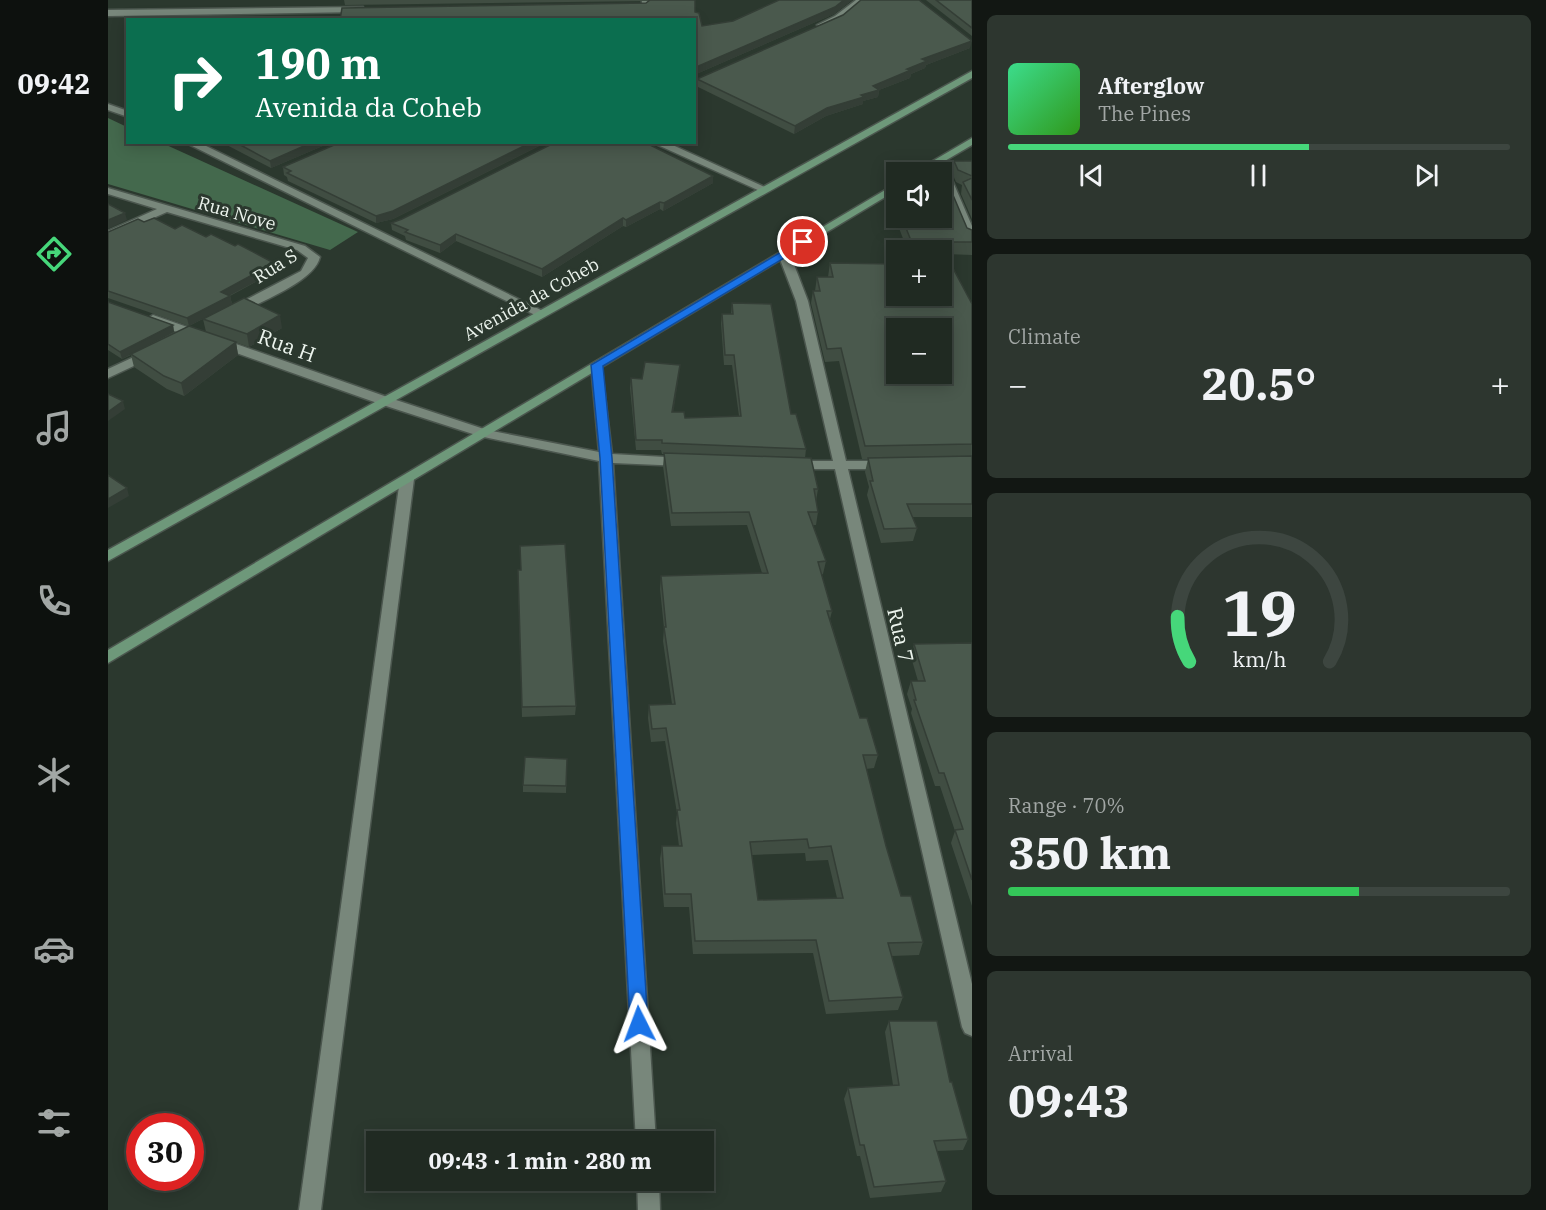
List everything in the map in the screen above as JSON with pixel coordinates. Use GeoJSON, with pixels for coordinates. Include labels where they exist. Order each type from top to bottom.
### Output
{"type":"FeatureCollection","features":[{"type":"Feature","properties":{"kind":"main road","name":"Avenida da Coheb"},"geometry":{"type":"LineString","coordinates":[[108,556],[972,74]]}},
{"type":"Feature","properties":{"kind":"main road"},"geometry":{"type":"LineString","coordinates":[[939,161],[972,141]]}},
{"type":"Feature","properties":{"kind":"main road"},"geometry":{"type":"LineString","coordinates":[[108,657],[886,193]]}},
{"type":"Feature","properties":{"kind":"street"},"geometry":{"type":"LineString","coordinates":[[221,15],[228,0]]}},
{"type":"Feature","properties":{"kind":"street"},"geometry":{"type":"LineString","coordinates":[[807,32],[838,18],[861,0]]}},
{"type":"Feature","properties":{"kind":"street"},"geometry":{"type":"LineString","coordinates":[[634,5],[646,3]]}},
{"type":"Feature","properties":{"kind":"street"},"geometry":{"type":"LineString","coordinates":[[636,18],[646,3]]}},
{"type":"Feature","properties":{"kind":"street"},"geometry":{"type":"LineString","coordinates":[[108,13],[221,15],[364,9]]}},
{"type":"Feature","properties":{"kind":"street"},"geometry":{"type":"LineString","coordinates":[[108,107],[126,113]]}},
{"type":"Feature","properties":{"kind":"street"},"geometry":{"type":"LineString","coordinates":[[194,144],[270,175],[372,230],[541,313]]}},
{"type":"Feature","properties":{"kind":"street"},"geometry":{"type":"LineString","coordinates":[[661,144],[764,189]]}},
{"type":"Feature","properties":{"kind":"street"},"geometry":{"type":"LineString","coordinates":[[939,161],[972,240]]}},
{"type":"Feature","properties":{"kind":"street","name":"Rua Nove"},"geometry":{"type":"LineString","coordinates":[[108,191],[301,248]]}},
{"type":"Feature","properties":{"kind":"street","name":"Rua Nove"},"geometry":{"type":"LineString","coordinates":[[108,235],[165,209]]}},
{"type":"Feature","properties":{"kind":"street"},"geometry":{"type":"LineString","coordinates":[[372,230],[389,225]]}},
{"type":"Feature","properties":{"kind":"street","name":"Rua S"},"geometry":{"type":"LineString","coordinates":[[223,316],[305,273],[312,265],[314,257],[301,248]]}},
{"type":"Feature","properties":{"kind":"street","name":"Rua 7"},"geometry":{"type":"LineString","coordinates":[[784,254],[802,301],[972,1027]]}},
{"type":"Feature","properties":{"kind":"street","name":"Rua H"},"geometry":{"type":"LineString","coordinates":[[140,314],[197,330],[385,401],[484,433],[606,458],[694,462]]}},
{"type":"Feature","properties":{"kind":"street"},"geometry":{"type":"LineString","coordinates":[[108,374],[197,330]]}},
{"type":"Feature","properties":{"kind":"street"},"geometry":{"type":"LineString","coordinates":[[597,365],[606,458],[645,1131]]}},
{"type":"Feature","properties":{"kind":"street"},"geometry":{"type":"LineString","coordinates":[[772,464],[906,465]]}},
{"type":"Feature","properties":{"kind":"street"},"geometry":{"type":"LineString","coordinates":[[310,1210],[407,479]]}},
{"type":"Feature","properties":{"kind":"street"},"geometry":{"type":"LineString","coordinates":[[649,1191],[650,1210]]}},
{"type":"Feature","properties":{"kind":"green space"},"geometry":{"type":"Polygon","coordinates":[[[108,118],[126,127],[126,144],[164,144],[358,232],[330,250],[108,184],[108,118]]]}},
{"type":"Feature","properties":{"kind":"building"},"geometry":{"type":"Polygon","coordinates":[[[650,0],[695,0],[695,12],[699,13],[702,26],[733,21],[779,0],[844,0],[835,7],[696,67],[696,18],[340,18],[342,8],[646,3],[650,0]]]}},
{"type":"Feature","properties":{"kind":"building"},"geometry":{"type":"Polygon","coordinates":[[[861,0],[919,0],[972,41],[922,59],[927,61],[873,86],[879,90],[827,108],[795,126],[697,79],[843,15],[861,0]]]}},
{"type":"Feature","properties":{"kind":"building"},"geometry":{"type":"Polygon","coordinates":[[[936,0],[972,0],[972,28],[936,0]]]}},
{"type":"Feature","properties":{"kind":"building"},"geometry":{"type":"Polygon","coordinates":[[[239,144],[308,144],[270,161],[239,144]]]}},
{"type":"Feature","properties":{"kind":"building"},"geometry":{"type":"Polygon","coordinates":[[[336,144],[528,144],[393,211],[376,216],[287,173],[291,171],[283,167],[336,144]]]}},
{"type":"Feature","properties":{"kind":"building"},"geometry":{"type":"Polygon","coordinates":[[[552,144],[648,144],[713,176],[664,203],[660,202],[626,220],[623,218],[542,269],[456,234],[440,245],[405,232],[408,230],[391,223],[552,144]]]}},
{"type":"Feature","properties":{"kind":"building"},"geometry":{"type":"Polygon","coordinates":[[[954,161],[972,161],[972,176],[958,170],[954,161]]]}},
{"type":"Feature","properties":{"kind":"building"},"geometry":{"type":"Polygon","coordinates":[[[972,178],[972,200],[963,182],[972,178]]]}},
{"type":"Feature","properties":{"kind":"building"},"geometry":{"type":"Polygon","coordinates":[[[952,193],[967,228],[972,230],[972,242],[911,240],[906,228],[952,228],[952,193]]]}},
{"type":"Feature","properties":{"kind":"building"},"geometry":{"type":"Polygon","coordinates":[[[108,204],[125,213],[108,220],[108,204]]]}},
{"type":"Feature","properties":{"kind":"building"},"geometry":{"type":"Polygon","coordinates":[[[154,218],[175,229],[182,225],[206,237],[211,234],[235,246],[238,244],[274,263],[221,292],[230,296],[187,318],[108,291],[108,232],[138,219],[144,222],[154,218]]]}},
{"type":"Feature","properties":{"kind":"building"},"geometry":{"type":"Polygon","coordinates":[[[830,263],[886,264],[886,306],[952,306],[952,266],[972,304],[972,444],[865,446],[841,348],[827,349],[813,291],[820,291],[817,277],[833,277],[830,263]]]}},
{"type":"Feature","properties":{"kind":"building"},"geometry":{"type":"Polygon","coordinates":[[[244,298],[280,315],[247,334],[203,319],[244,298]]]}},
{"type":"Feature","properties":{"kind":"building"},"geometry":{"type":"Polygon","coordinates":[[[108,302],[173,325],[120,352],[108,344],[108,302]]]}},
{"type":"Feature","properties":{"kind":"building"},"geometry":{"type":"Polygon","coordinates":[[[732,303],[771,304],[791,414],[796,414],[806,449],[636,440],[631,378],[642,379],[645,362],[680,365],[672,412],[684,412],[685,418],[741,416],[734,355],[725,355],[722,314],[733,314],[732,303]]]}},
{"type":"Feature","properties":{"kind":"building"},"geometry":{"type":"Polygon","coordinates":[[[189,326],[236,342],[181,383],[164,376],[131,354],[189,326]]]}},
{"type":"Feature","properties":{"kind":"building"},"geometry":{"type":"Polygon","coordinates":[[[108,394],[123,401],[108,412],[108,394]]]}},
{"type":"Feature","properties":{"kind":"building"},"geometry":{"type":"Polygon","coordinates":[[[664,453],[811,458],[818,489],[814,489],[818,512],[808,512],[826,561],[818,562],[832,611],[827,611],[860,718],[867,718],[878,755],[863,755],[901,896],[911,896],[923,942],[888,943],[903,997],[829,1001],[816,940],[695,941],[691,894],[665,894],[662,846],[682,846],[677,810],[680,810],[666,728],[652,729],[649,705],[675,704],[664,627],[666,627],[661,576],[768,573],[749,512],[672,513],[664,453]],[[807,839],[750,842],[758,900],[843,898],[831,846],[809,848],[807,839]]]}},
{"type":"Feature","properties":{"kind":"building"},"geometry":{"type":"Polygon","coordinates":[[[972,456],[972,504],[907,504],[917,528],[884,529],[870,481],[873,481],[868,458],[972,456]]]}},
{"type":"Feature","properties":{"kind":"building"},"geometry":{"type":"Polygon","coordinates":[[[108,475],[127,488],[108,499],[108,475]]]}},
{"type":"Feature","properties":{"kind":"building"},"geometry":{"type":"Polygon","coordinates":[[[565,544],[576,706],[522,707],[518,570],[521,570],[520,546],[565,544]]]}},
{"type":"Feature","properties":{"kind":"building"},"geometry":{"type":"Polygon","coordinates":[[[972,643],[972,880],[955,830],[963,829],[944,773],[939,773],[914,700],[916,700],[911,681],[925,681],[914,644],[972,643]]]}},
{"type":"Feature","properties":{"kind":"building"},"geometry":{"type":"Polygon","coordinates":[[[525,757],[567,759],[566,786],[523,785],[525,757]]]}},
{"type":"Feature","properties":{"kind":"building"},"geometry":{"type":"Polygon","coordinates":[[[889,1021],[937,1021],[950,1082],[952,1082],[968,1139],[934,1141],[946,1181],[874,1187],[864,1145],[860,1145],[848,1088],[899,1085],[889,1021]]]}},
{"type":"Feature","properties":{"kind":"route"},"geometry":{"type":"LineString","coordinates":[[639,1024],[606,458],[597,365],[803,242]]}}]}
